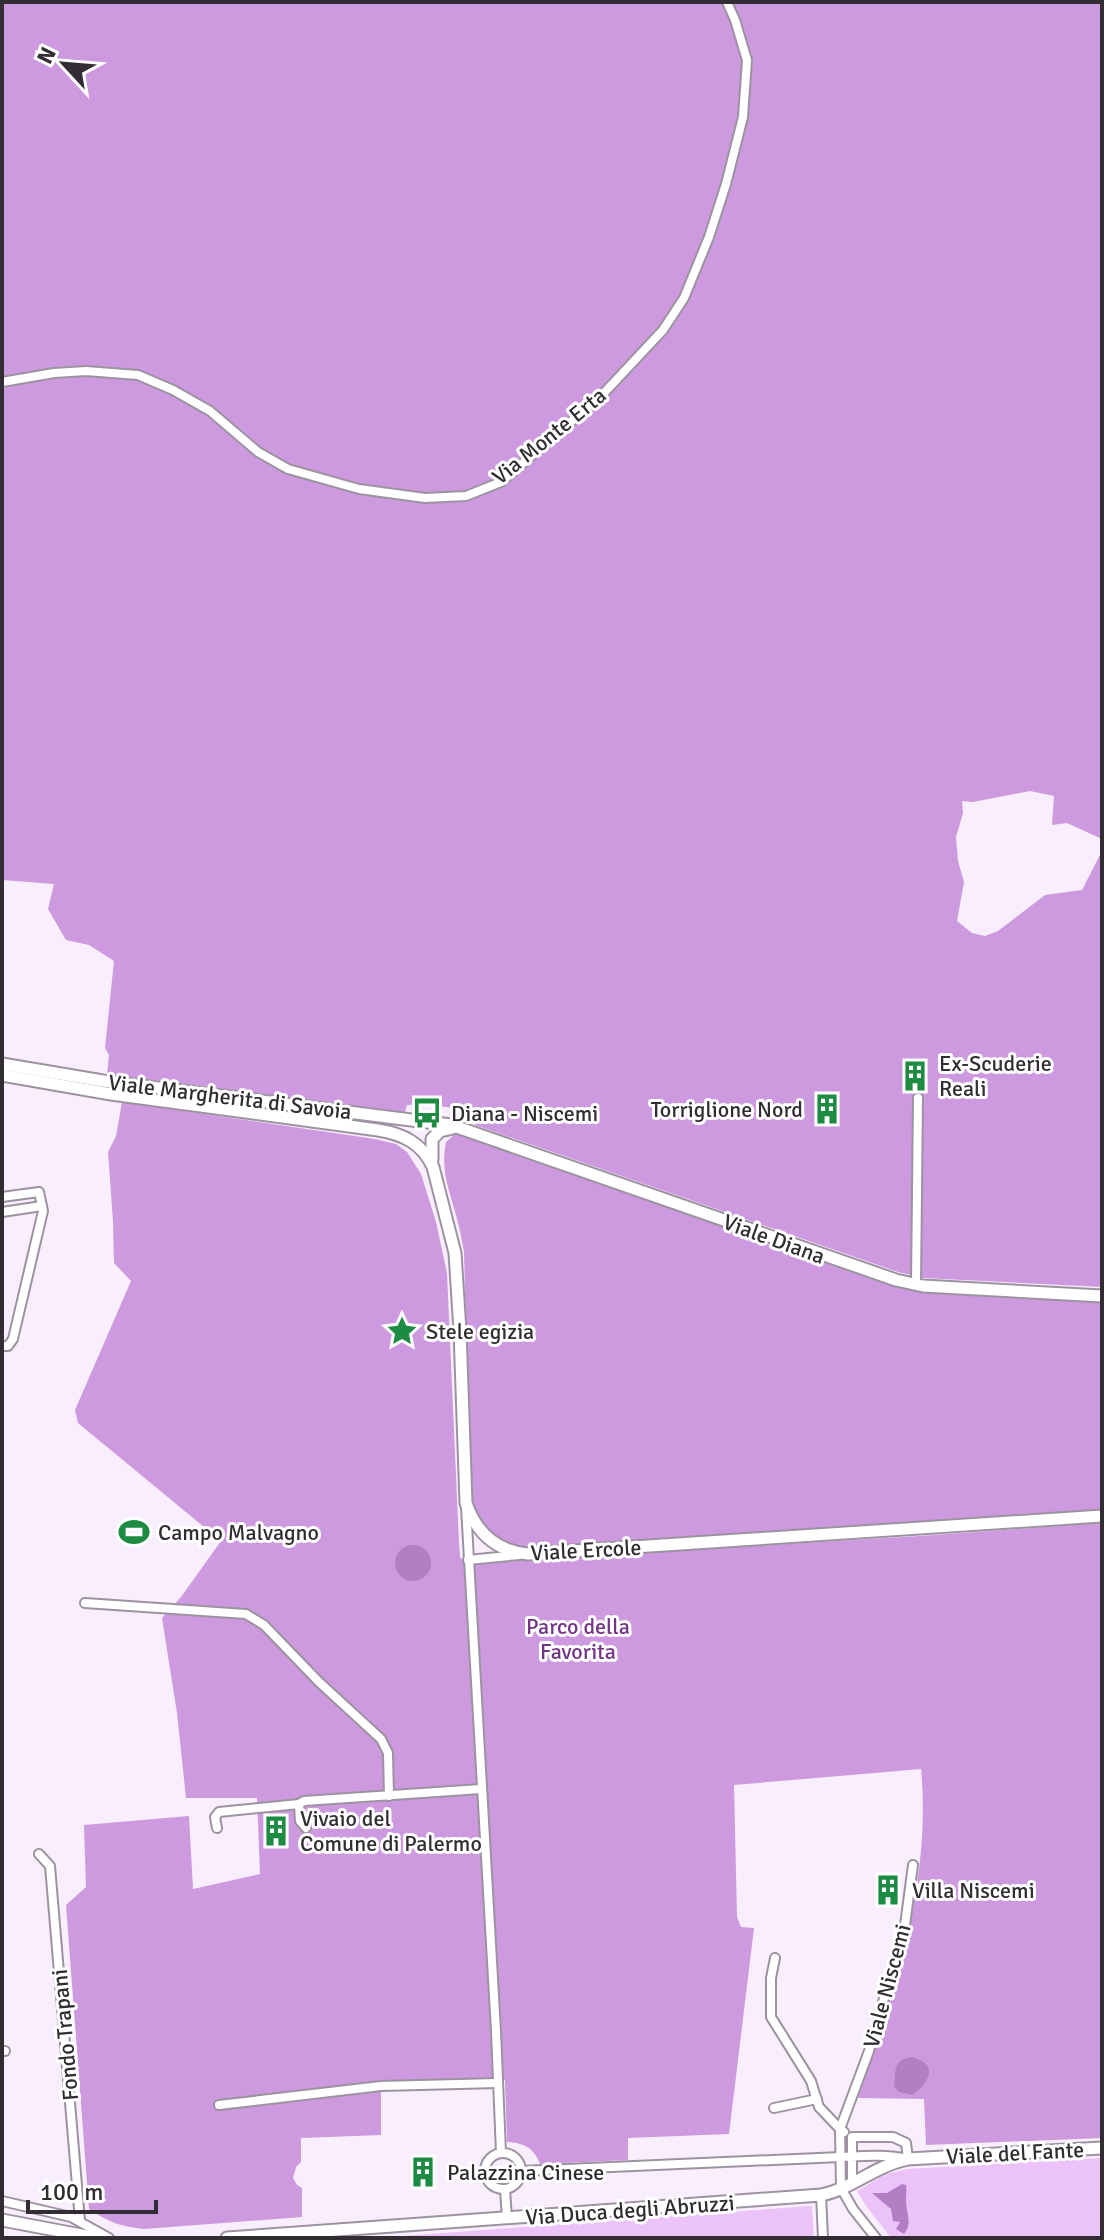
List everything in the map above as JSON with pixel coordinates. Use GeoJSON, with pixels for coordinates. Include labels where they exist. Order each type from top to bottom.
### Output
{"type":"FeatureCollection","features":[{"type":"Feature","properties":{"kind":"street","name":"Via Monte Erta"},"geometry":{"type":"LineString","coordinates":[[2,382],[86,371],[138,375],[210,411],[258,452],[288,469],[359,489],[425,498],[466,496],[501,482],[604,393],[663,330],[684,298],[709,237],[743,117],[747,60],[727,2]]}},
{"type":"Feature","properties":{"kind":"street","name":"Viale Margherita di Savoia"},"geometry":{"type":"LineString","coordinates":[[2,1064],[103,1081],[458,1127]]}},
{"type":"Feature","properties":{"kind":"street","name":"Viale Margherita di Savoia"},"geometry":{"type":"LineString","coordinates":[[2,1075],[111,1094],[378,1130],[413,1141]]}},
{"type":"Feature","properties":{"kind":"street"},"geometry":{"type":"LineString","coordinates":[[916,1285],[918,1098]]}},
{"type":"Feature","properties":{"kind":"street"},"geometry":{"type":"LineString","coordinates":[[433,1167],[432,1139],[446,1128],[458,1127]]}},
{"type":"Feature","properties":{"kind":"street","name":"Viale Diana"},"geometry":{"type":"LineString","coordinates":[[458,1127],[856,1268],[916,1285],[1102,1296]]}},
{"type":"Feature","properties":{"kind":"street","name":"Viale Ercole"},"geometry":{"type":"LineString","coordinates":[[413,1141],[427,1155],[433,1167],[455,1253],[466,1503],[474,1525],[484,1536],[511,1552],[528,1554],[1102,1516]]}},
{"type":"Feature","properties":{"kind":"street"},"geometry":{"type":"LineString","coordinates":[[2,1197],[39,1192],[43,1214],[13,1339],[8,1346],[2,1346]]}},
{"type":"Feature","properties":{"kind":"street"},"geometry":{"type":"LineString","coordinates":[[2,1212],[42,1206]]}},
{"type":"Feature","properties":{"kind":"street"},"geometry":{"type":"LineString","coordinates":[[466,1503],[501,2153]]}},
{"type":"Feature","properties":{"kind":"street"},"geometry":{"type":"LineString","coordinates":[[468,1560],[528,1554]]}},
{"type":"Feature","properties":{"kind":"street"},"geometry":{"type":"LineString","coordinates":[[85,1603],[246,1614],[252,1617],[264,1625],[319,1682],[381,1739],[388,1753],[389,1796]]}},
{"type":"Feature","properties":{"kind":"street"},"geometry":{"type":"LineString","coordinates":[[217,1828],[215,1817],[219,1812],[321,1799],[481,1789]]}},
{"type":"Feature","properties":{"kind":"street"},"geometry":{"type":"LineString","coordinates":[[299,1804],[300,1821],[306,1828]]}},
{"type":"Feature","properties":{"kind":"street","name":"Fondo Trapani"},"geometry":{"type":"LineString","coordinates":[[39,1854],[50,1866],[80,2221]]}},
{"type":"Feature","properties":{"kind":"street","name":"Viale Niscemi"},"geometry":{"type":"LineString","coordinates":[[840,2129],[869,2051],[905,1925],[913,1865]]}},
{"type":"Feature","properties":{"kind":"street"},"geometry":{"type":"LineString","coordinates":[[521,2171],[888,2155],[908,2159],[906,2143],[893,2137],[852,2137],[819,2107],[811,2081],[771,2017],[771,1978],[775,1958]]}},
{"type":"Feature","properties":{"kind":"street"},"geometry":{"type":"LineString","coordinates":[[219,2105],[381,2086],[498,2083]]}},
{"type":"Feature","properties":{"kind":"street"},"geometry":{"type":"LineString","coordinates":[[774,2108],[817,2099]]}},
{"type":"Feature","properties":{"kind":"street"},"geometry":{"type":"LineString","coordinates":[[840,2129],[841,2188],[876,2238]]}},
{"type":"Feature","properties":{"kind":"street"},"geometry":{"type":"LineString","coordinates":[[852,2137],[852,2182]]}},
{"type":"Feature","properties":{"kind":"street","name":"Viale del Fante"},"geometry":{"type":"LineString","coordinates":[[929,2157],[1102,2148]]}},
{"type":"Feature","properties":{"kind":"street"},"geometry":{"type":"LineString","coordinates":[[501,2153],[517,2160],[521,2171],[518,2181],[505,2189],[491,2184],[485,2171],[491,2157],[501,2153]]}},
{"type":"Feature","properties":{"kind":"street","name":"Via Duca degli Abruzzi"},"geometry":{"type":"LineString","coordinates":[[227,2238],[821,2195],[889,2163],[929,2157]]}},
{"type":"Feature","properties":{"kind":"street"},"geometry":{"type":"LineString","coordinates":[[505,2189],[507,2219]]}},
{"type":"Feature","properties":{"kind":"street"},"geometry":{"type":"LineString","coordinates":[[821,2195],[823,2238]]}},
{"type":"Feature","properties":{"kind":"street"},"geometry":{"type":"LineString","coordinates":[[97,2238],[5,2221],[7,2202],[80,2221],[109,2238]]}},
{"type":"Feature","properties":{"kind":"street"},"geometry":{"type":"LineString","coordinates":[[38,2226],[41,2209]]}},
{"type":"Feature","properties":{"kind":"shaded area"},"geometry":{"type":"Polygon","coordinates":[[[413,1545],[426,1550],[431,1563],[426,1576],[413,1581],[400,1576],[395,1563],[400,1550],[413,1545]]]}},
{"type":"Feature","properties":{"kind":"shaded area"},"geometry":{"type":"Polygon","coordinates":[[[912,2057],[921,2060],[929,2069],[924,2085],[913,2095],[899,2092],[894,2087],[898,2064],[912,2057]]]}},
{"type":"Feature","properties":{"kind":"shaded area"},"geometry":{"type":"Polygon","coordinates":[[[1102,2158],[1102,2238],[891,2238],[857,2191],[886,2174],[907,2169],[1102,2158]]]}},
{"type":"Feature","properties":{"kind":"shaded area"},"geometry":{"type":"Polygon","coordinates":[[[902,2184],[906,2185],[909,2222],[904,2234],[896,2229],[900,2222],[893,2221],[891,2209],[872,2193],[887,2193],[902,2184]]]}},
{"type":"Feature","properties":{"kind":"shaded area"},"geometry":{"type":"Polygon","coordinates":[[[812,2206],[814,2238],[376,2238],[812,2206]]]}},
{"type":"Feature","properties":{"kind":"green space"},"geometry":{"type":"Polygon","coordinates":[[[2,2],[1102,2],[1102,839],[1067,823],[1052,825],[1054,796],[1030,791],[973,802],[962,801],[963,813],[956,837],[964,882],[957,921],[972,933],[985,936],[998,931],[1045,895],[1082,890],[1102,851],[1102,1287],[924,1278],[898,1272],[475,1125],[477,1113],[468,1111],[442,1106],[407,1105],[405,1112],[107,1074],[109,1055],[105,1048],[114,961],[89,945],[66,940],[48,909],[54,884],[2,880],[2,2]]]}},
{"type":"Feature","properties":{"kind":"green space","name":"Parco della Favorita"},"geometry":{"type":"Polygon","coordinates":[[[122,1102],[375,1139],[396,1144],[407,1152],[421,1174],[447,1273],[459,1543],[460,1557],[465,1563],[1102,1523],[1102,2138],[926,2145],[924,2099],[858,2098],[896,1977],[915,1895],[923,1811],[921,1769],[734,1785],[737,1917],[741,1927],[754,1928],[729,2134],[628,2138],[628,2160],[540,2164],[528,2147],[507,2142],[505,2080],[381,2082],[381,2135],[301,2138],[301,2162],[293,2178],[302,2188],[302,2217],[144,2229],[115,2223],[89,2209],[66,1905],[86,1887],[84,1825],[189,1816],[193,1889],[260,1874],[257,1798],[186,1798],[162,1618],[221,1541],[78,1423],[75,1410],[131,1281],[114,1263],[108,1152],[116,1136],[122,1102]]]}},
{"type":"Feature","properties":{"kind":"green space"},"geometry":{"type":"Polygon","coordinates":[[[455,1134],[476,1137],[895,1286],[923,1291],[1102,1300],[1102,1512],[521,1549],[508,1545],[480,1524],[470,1500],[464,1252],[444,1163],[446,1142],[455,1134]]]}},
{"type":"Feature","properties":{"kind":"place","name":"Ex-Scuderie Reali"},"geometry":{"type":"Point","coordinates":[915,1076]}},
{"type":"Feature","properties":{"kind":"place","name":"Torriglione Nord"},"geometry":{"type":"Point","coordinates":[827,1109]}},
{"type":"Feature","properties":{"kind":"place","name":"Diana - Niscemi"},"geometry":{"type":"Point","coordinates":[427,1113]}},
{"type":"Feature","properties":{"kind":"place","name":"Stele egizia"},"geometry":{"type":"Point","coordinates":[402,1331]}},
{"type":"Feature","properties":{"kind":"place","name":"Campo Malvagno"},"geometry":{"type":"Point","coordinates":[134,1532]}},
{"type":"Feature","properties":{"kind":"place","name":"Vivaio del Comune di Palermo"},"geometry":{"type":"Point","coordinates":[276,1831]}},
{"type":"Feature","properties":{"kind":"place","name":"Villa Niscemi"},"geometry":{"type":"Point","coordinates":[888,1890]}},
{"type":"Feature","properties":{"kind":"place","name":"Palazzina Cinese"},"geometry":{"type":"Point","coordinates":[423,2172]}}]}
